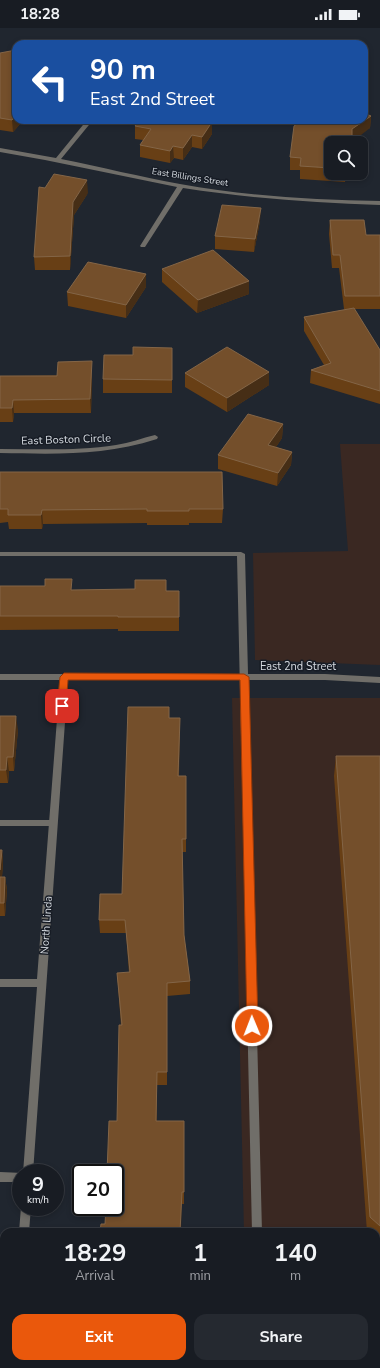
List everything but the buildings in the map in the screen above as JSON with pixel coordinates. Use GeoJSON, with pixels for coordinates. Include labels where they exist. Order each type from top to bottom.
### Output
{"type":"FeatureCollection","features":[{"type":"Feature","properties":{"kind":"street"},"geometry":{"type":"LineString","coordinates":[[58,160],[87,124]]}},
{"type":"Feature","properties":{"kind":"street","name":"East Billings Street"},"geometry":{"type":"LineString","coordinates":[[0,150],[58,160],[181,186],[276,198],[380,203]]}},
{"type":"Feature","properties":{"kind":"street"},"geometry":{"type":"LineString","coordinates":[[143,246],[181,186]]}},
{"type":"Feature","properties":{"kind":"street","name":"East Boston Circle"},"geometry":{"type":"LineString","coordinates":[[0,451],[99,450],[138,443],[155,436]]}},
{"type":"Feature","properties":{"kind":"street"},"geometry":{"type":"LineString","coordinates":[[0,554],[241,554],[257,1228]]}},
{"type":"Feature","properties":{"kind":"street","name":"East 2nd Street"},"geometry":{"type":"LineString","coordinates":[[0,677],[325,677],[380,680]]}},
{"type":"Feature","properties":{"kind":"street","name":"North Linda"},"geometry":{"type":"LineString","coordinates":[[29,1164],[64,677]]}},
{"type":"Feature","properties":{"kind":"street"},"geometry":{"type":"LineString","coordinates":[[0,823],[53,823]]}},
{"type":"Feature","properties":{"kind":"street"},"geometry":{"type":"LineString","coordinates":[[0,983],[41,982]]}},
{"type":"Feature","properties":{"kind":"street"},"geometry":{"type":"LineString","coordinates":[[0,1177],[12,1177]]}},
{"type":"Feature","properties":{"kind":"street"},"geometry":{"type":"LineString","coordinates":[[24,1228],[25,1216]]}},
{"type":"Feature","properties":{"kind":"shaded area"},"geometry":{"type":"Polygon","coordinates":[[[340,444],[380,444],[380,665],[255,660],[253,553],[348,551],[340,444]]]}},
{"type":"Feature","properties":{"kind":"shaded area"},"geometry":{"type":"Polygon","coordinates":[[[232,698],[380,698],[380,1228],[244,1228],[232,698]]]}},
{"type":"Feature","properties":{"kind":"route"},"geometry":{"type":"LineString","coordinates":[[62,706],[64,677],[244,677],[252,1026]]}}]}
